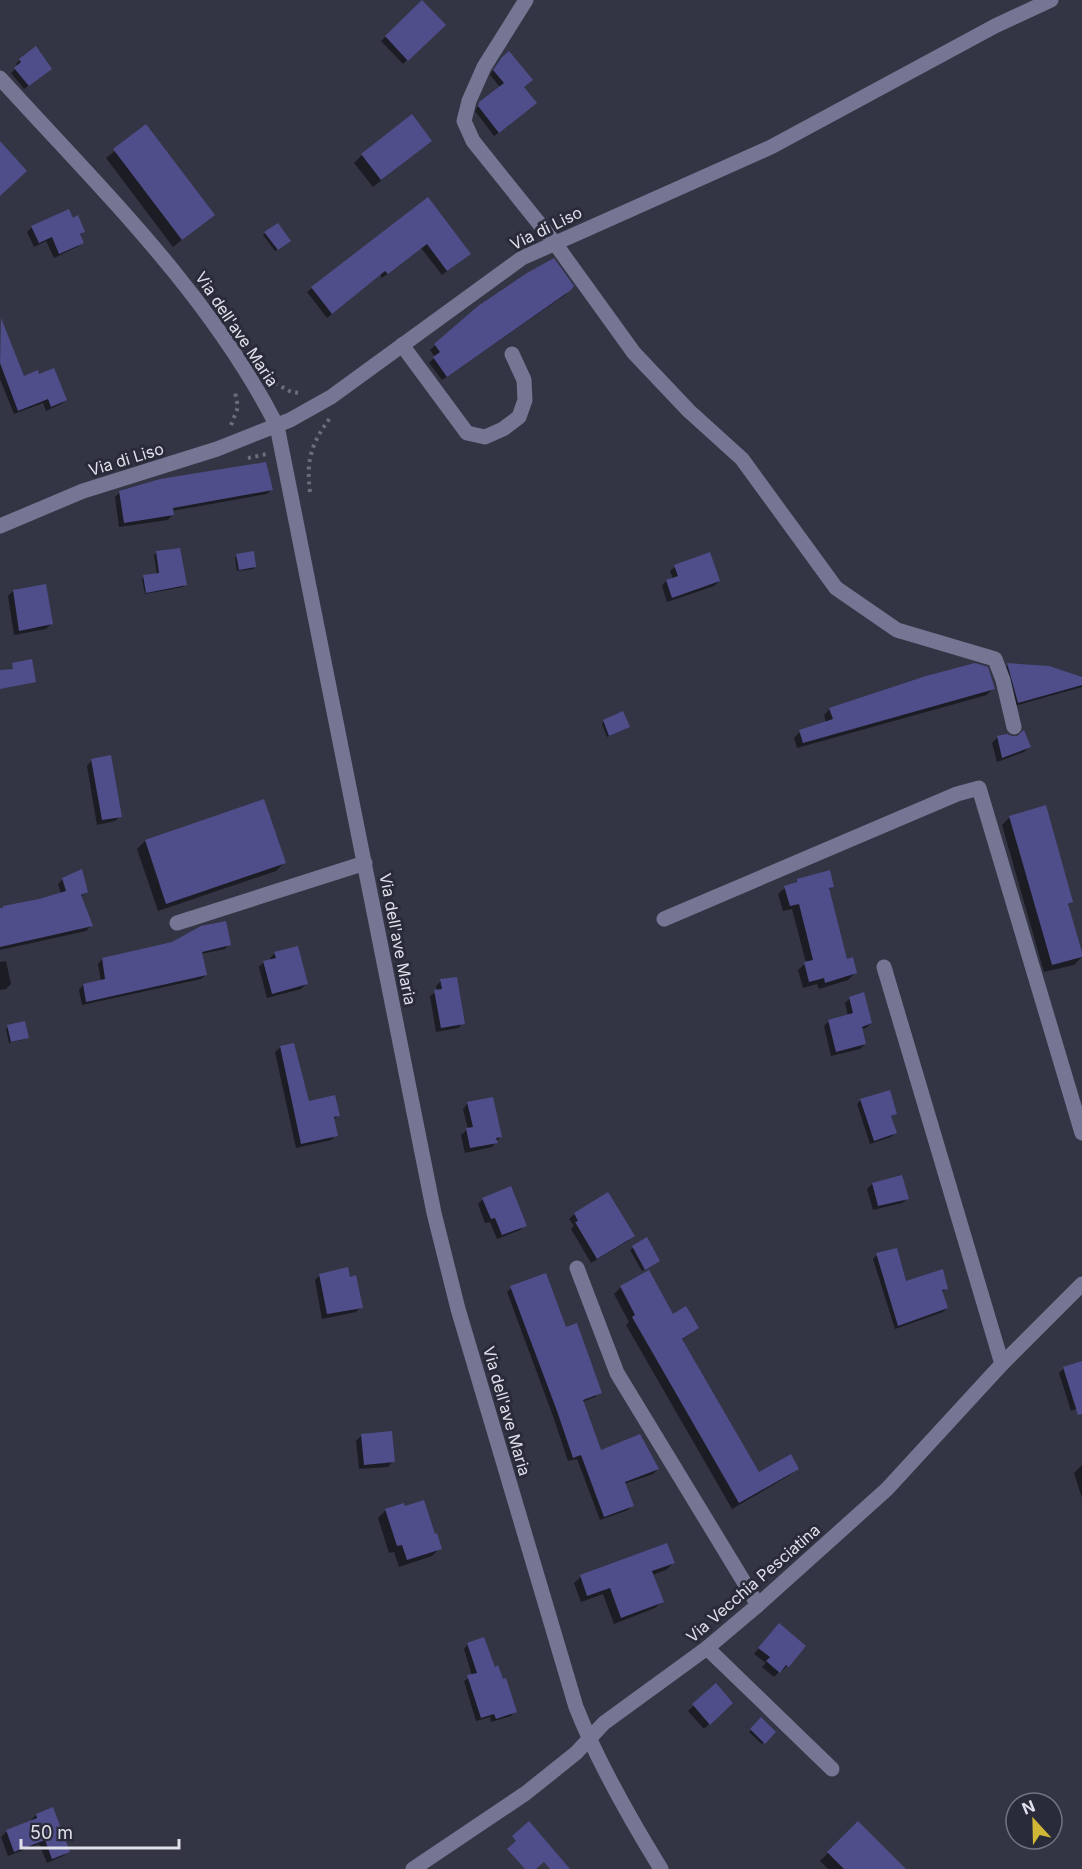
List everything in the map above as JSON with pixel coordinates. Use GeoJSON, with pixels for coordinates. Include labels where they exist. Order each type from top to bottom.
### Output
{"type":"FeatureCollection","features":[{"type":"Feature","properties":{"kind":"street"},"geometry":{"type":"LineString","coordinates":[[526,0],[483,67],[469,101],[464,121],[472,141],[554,242],[634,353],[689,411],[742,459],[836,588],[897,630],[996,659],[1014,727]]}},
{"type":"Feature","properties":{"kind":"street","name":"Via di Liso"},"geometry":{"type":"LineString","coordinates":[[0,526],[83,491],[217,449],[277,426],[331,397],[522,258],[771,147],[995,26],[1051,0]]}},
{"type":"Feature","properties":{"kind":"street","name":"Via dell'ave Maria"},"geometry":{"type":"LineString","coordinates":[[0,78],[169,264],[221,333],[258,388],[277,426],[434,1213],[458,1309],[576,1707],[588,1739],[661,1869]]}},
{"type":"Feature","properties":{"kind":"street"},"geometry":{"type":"LineString","coordinates":[[402,345],[467,433],[485,437],[503,429],[519,417],[525,399],[524,380],[512,354]]}},
{"type":"Feature","properties":{"kind":"street"},"geometry":{"type":"LineString","coordinates":[[664,919],[957,794],[979,788],[1082,1133]]}},
{"type":"Feature","properties":{"kind":"street"},"geometry":{"type":"LineString","coordinates":[[177,924],[364,863]]}},
{"type":"Feature","properties":{"kind":"street"},"geometry":{"type":"LineString","coordinates":[[884,967],[1002,1364]]}},
{"type":"Feature","properties":{"kind":"street"},"geometry":{"type":"LineString","coordinates":[[577,1268],[617,1373],[758,1605]]}},
{"type":"Feature","properties":{"kind":"street","name":"Via Vecchia Pesciatina"},"geometry":{"type":"LineString","coordinates":[[413,1869],[526,1793],[576,1753],[603,1723],[707,1648],[758,1605],[887,1488],[1002,1364],[1082,1284]]}},
{"type":"Feature","properties":{"kind":"street"},"geometry":{"type":"LineString","coordinates":[[707,1648],[832,1769]]}},
{"type":"Feature","properties":{"kind":"path"},"geometry":{"type":"LineString","coordinates":[[269,377],[278,386],[291,392],[304,393]]}},
{"type":"Feature","properties":{"kind":"path"},"geometry":{"type":"LineString","coordinates":[[223,432],[231,426],[238,407],[234,388]]}},
{"type":"Feature","properties":{"kind":"path"},"geometry":{"type":"LineString","coordinates":[[310,494],[309,464],[314,442],[329,419],[338,411]]}},
{"type":"Feature","properties":{"kind":"building"},"geometry":{"type":"Polygon","coordinates":[[[422,0],[446,25],[408,61],[385,36],[422,0]]]}},
{"type":"Feature","properties":{"kind":"building"},"geometry":{"type":"Polygon","coordinates":[[[36,46],[52,69],[29,86],[14,68],[21,62],[19,59],[36,46]]]}},
{"type":"Feature","properties":{"kind":"building"},"geometry":{"type":"Polygon","coordinates":[[[509,51],[533,80],[524,87],[537,103],[499,133],[478,106],[479,102],[504,83],[493,70],[509,51]]]}},
{"type":"Feature","properties":{"kind":"building"},"geometry":{"type":"Polygon","coordinates":[[[412,114],[432,141],[381,180],[361,154],[412,114]]]}},
{"type":"Feature","properties":{"kind":"building"},"geometry":{"type":"Polygon","coordinates":[[[146,124],[215,215],[182,240],[113,149],[146,124]]]}},
{"type":"Feature","properties":{"kind":"building"},"geometry":{"type":"Polygon","coordinates":[[[0,141],[27,171],[0,196],[0,141]]]}},
{"type":"Feature","properties":{"kind":"building"},"geometry":{"type":"Polygon","coordinates":[[[428,197],[471,254],[447,271],[427,244],[388,274],[385,271],[332,314],[311,287],[428,197]]]}},
{"type":"Feature","properties":{"kind":"building"},"geometry":{"type":"Polygon","coordinates":[[[69,209],[73,218],[78,215],[85,232],[80,234],[84,243],[59,254],[52,237],[39,243],[31,226],[69,209]]]}},
{"type":"Feature","properties":{"kind":"building"},"geometry":{"type":"Polygon","coordinates":[[[278,223],[291,241],[278,250],[264,232],[278,223]]]}},
{"type":"Feature","properties":{"kind":"building"},"geometry":{"type":"Polygon","coordinates":[[[554,258],[574,286],[571,290],[447,377],[433,357],[440,352],[434,344],[478,306],[554,258]]]}},
{"type":"Feature","properties":{"kind":"building"},"geometry":{"type":"Polygon","coordinates":[[[1,318],[24,376],[38,370],[39,374],[54,368],[67,400],[51,407],[48,399],[18,411],[0,363],[1,318]]]}},
{"type":"Feature","properties":{"kind":"building"},"geometry":{"type":"Polygon","coordinates":[[[266,462],[273,490],[173,508],[174,515],[124,523],[119,491],[160,479],[266,462]]]}},
{"type":"Feature","properties":{"kind":"building"},"geometry":{"type":"Polygon","coordinates":[[[180,548],[187,585],[146,593],[143,575],[159,573],[156,551],[180,548]]]}},
{"type":"Feature","properties":{"kind":"building"},"geometry":{"type":"Polygon","coordinates":[[[254,551],[256,567],[239,570],[236,554],[254,551]]]}},
{"type":"Feature","properties":{"kind":"building"},"geometry":{"type":"Polygon","coordinates":[[[710,552],[720,581],[672,598],[666,580],[678,576],[674,565],[710,552]]]}},
{"type":"Feature","properties":{"kind":"building"},"geometry":{"type":"Polygon","coordinates":[[[46,584],[53,624],[19,631],[13,590],[46,584]]]}},
{"type":"Feature","properties":{"kind":"building"},"geometry":{"type":"Polygon","coordinates":[[[32,659],[36,682],[0,689],[0,670],[13,669],[12,663],[32,659]]]}},
{"type":"Feature","properties":{"kind":"building"},"geometry":{"type":"Polygon","coordinates":[[[975,663],[988,667],[995,689],[803,743],[799,730],[833,719],[829,708],[926,676],[975,663]]]}},
{"type":"Feature","properties":{"kind":"building"},"geometry":{"type":"Polygon","coordinates":[[[1007,663],[1049,666],[1082,677],[1082,685],[1018,703],[1007,663]]]}},
{"type":"Feature","properties":{"kind":"building"},"geometry":{"type":"Polygon","coordinates":[[[623,711],[630,727],[609,736],[603,720],[623,711]]]}},
{"type":"Feature","properties":{"kind":"building"},"geometry":{"type":"Polygon","coordinates":[[[1024,730],[1031,747],[1002,758],[997,736],[1007,734],[1017,736],[1024,730]]]}},
{"type":"Feature","properties":{"kind":"building"},"geometry":{"type":"Polygon","coordinates":[[[111,755],[122,817],[102,820],[91,759],[111,755]]]}},
{"type":"Feature","properties":{"kind":"building"},"geometry":{"type":"Polygon","coordinates":[[[264,799],[286,863],[166,904],[145,840],[264,799]]]}},
{"type":"Feature","properties":{"kind":"building"},"geometry":{"type":"Polygon","coordinates":[[[1046,805],[1073,902],[1068,904],[1082,952],[1082,957],[1052,965],[1009,816],[1046,805]]]}},
{"type":"Feature","properties":{"kind":"building"},"geometry":{"type":"Polygon","coordinates":[[[82,869],[88,892],[81,895],[93,926],[0,947],[0,908],[66,891],[62,878],[82,869]]]}},
{"type":"Feature","properties":{"kind":"building"},"geometry":{"type":"Polygon","coordinates":[[[830,870],[834,887],[829,888],[847,959],[853,957],[857,973],[825,983],[824,978],[809,982],[804,962],[813,960],[799,904],[790,906],[784,886],[797,882],[797,879],[830,870]]]}},
{"type":"Feature","properties":{"kind":"building"},"geometry":{"type":"Polygon","coordinates":[[[226,921],[231,945],[202,952],[207,975],[86,1002],[83,984],[105,979],[102,958],[172,942],[201,926],[226,921]]]}},
{"type":"Feature","properties":{"kind":"building"},"geometry":{"type":"Polygon","coordinates":[[[298,946],[308,984],[272,994],[263,961],[276,958],[274,952],[298,946]]]}},
{"type":"Feature","properties":{"kind":"building"},"geometry":{"type":"Polygon","coordinates":[[[457,977],[465,1024],[441,1028],[434,990],[442,989],[440,979],[457,977]]]}},
{"type":"Feature","properties":{"kind":"building"},"geometry":{"type":"Polygon","coordinates":[[[864,992],[872,1023],[862,1027],[866,1044],[836,1052],[828,1020],[853,1013],[849,997],[864,992]]]}},
{"type":"Feature","properties":{"kind":"building"},"geometry":{"type":"Polygon","coordinates":[[[25,1021],[29,1038],[11,1042],[7,1025],[25,1021]]]}},
{"type":"Feature","properties":{"kind":"building"},"geometry":{"type":"Polygon","coordinates":[[[294,1043],[309,1101],[335,1095],[340,1116],[334,1117],[338,1136],[301,1144],[280,1046],[294,1043]]]}},
{"type":"Feature","properties":{"kind":"building"},"geometry":{"type":"Polygon","coordinates":[[[890,1090],[897,1114],[891,1116],[897,1133],[874,1141],[860,1099],[890,1090]]]}},
{"type":"Feature","properties":{"kind":"building"},"geometry":{"type":"Polygon","coordinates":[[[493,1097],[502,1137],[496,1138],[498,1143],[470,1148],[466,1128],[473,1127],[467,1102],[493,1097]]]}},
{"type":"Feature","properties":{"kind":"building"},"geometry":{"type":"Polygon","coordinates":[[[902,1175],[909,1199],[878,1206],[872,1183],[902,1175]]]}},
{"type":"Feature","properties":{"kind":"building"},"geometry":{"type":"Polygon","coordinates":[[[511,1186],[527,1226],[502,1235],[495,1218],[491,1219],[482,1198],[511,1186]]]}},
{"type":"Feature","properties":{"kind":"building"},"geometry":{"type":"Polygon","coordinates":[[[608,1192],[635,1236],[597,1259],[575,1222],[578,1221],[574,1213],[608,1192]]]}},
{"type":"Feature","properties":{"kind":"building"},"geometry":{"type":"Polygon","coordinates":[[[647,1237],[660,1261],[645,1270],[632,1246],[647,1237]]]}},
{"type":"Feature","properties":{"kind":"building"},"geometry":{"type":"Polygon","coordinates":[[[897,1248],[906,1281],[943,1269],[948,1289],[942,1290],[948,1308],[898,1326],[876,1253],[897,1248]]]}},
{"type":"Feature","properties":{"kind":"building"},"geometry":{"type":"Polygon","coordinates":[[[348,1267],[350,1277],[356,1275],[363,1308],[327,1314],[319,1274],[348,1267]]]}},
{"type":"Feature","properties":{"kind":"building"},"geometry":{"type":"Polygon","coordinates":[[[649,1270],[673,1314],[686,1306],[699,1328],[682,1339],[759,1472],[791,1454],[799,1469],[739,1503],[632,1317],[635,1315],[620,1286],[649,1270]]]}},
{"type":"Feature","properties":{"kind":"building"},"geometry":{"type":"Polygon","coordinates":[[[546,1273],[566,1327],[577,1323],[602,1393],[583,1400],[601,1450],[640,1434],[659,1469],[625,1482],[634,1506],[604,1517],[581,1455],[573,1458],[510,1286],[546,1273]]]}},
{"type":"Feature","properties":{"kind":"building"},"geometry":{"type":"Polygon","coordinates":[[[1082,1361],[1082,1414],[1078,1415],[1063,1367],[1082,1361]]]}},
{"type":"Feature","properties":{"kind":"building"},"geometry":{"type":"Polygon","coordinates":[[[392,1431],[395,1462],[364,1465],[361,1434],[392,1431]]]}},
{"type":"Feature","properties":{"kind":"building"},"geometry":{"type":"Polygon","coordinates":[[[424,1500],[442,1549],[407,1560],[402,1545],[397,1546],[385,1509],[424,1500]]]}},
{"type":"Feature","properties":{"kind":"building"},"geometry":{"type":"Polygon","coordinates":[[[667,1543],[675,1563],[652,1571],[664,1602],[621,1618],[610,1588],[587,1596],[580,1575],[667,1543]]]}},
{"type":"Feature","properties":{"kind":"building"},"geometry":{"type":"Polygon","coordinates":[[[779,1623],[806,1646],[789,1667],[786,1665],[780,1673],[766,1661],[770,1657],[758,1648],[779,1623]]]}},
{"type":"Feature","properties":{"kind":"building"},"geometry":{"type":"Polygon","coordinates":[[[484,1637],[495,1667],[498,1665],[503,1679],[506,1678],[517,1712],[496,1719],[494,1714],[481,1718],[467,1675],[477,1673],[467,1643],[484,1637]]]}},
{"type":"Feature","properties":{"kind":"building"},"geometry":{"type":"Polygon","coordinates":[[[716,1683],[733,1703],[710,1725],[692,1704],[716,1683]]]}},
{"type":"Feature","properties":{"kind":"building"},"geometry":{"type":"Polygon","coordinates":[[[761,1717],[776,1732],[765,1744],[750,1729],[761,1717]]]}},
{"type":"Feature","properties":{"kind":"building"},"geometry":{"type":"Polygon","coordinates":[[[53,1807],[70,1852],[52,1859],[45,1840],[14,1852],[6,1830],[37,1818],[36,1814],[53,1807]]]}},
{"type":"Feature","properties":{"kind":"building"},"geometry":{"type":"Polygon","coordinates":[[[529,1821],[570,1869],[550,1869],[544,1862],[536,1869],[525,1869],[507,1849],[516,1841],[512,1836],[529,1821]]]}},
{"type":"Feature","properties":{"kind":"building"},"geometry":{"type":"Polygon","coordinates":[[[858,1821],[906,1869],[844,1869],[827,1852],[858,1821]]]}}]}
